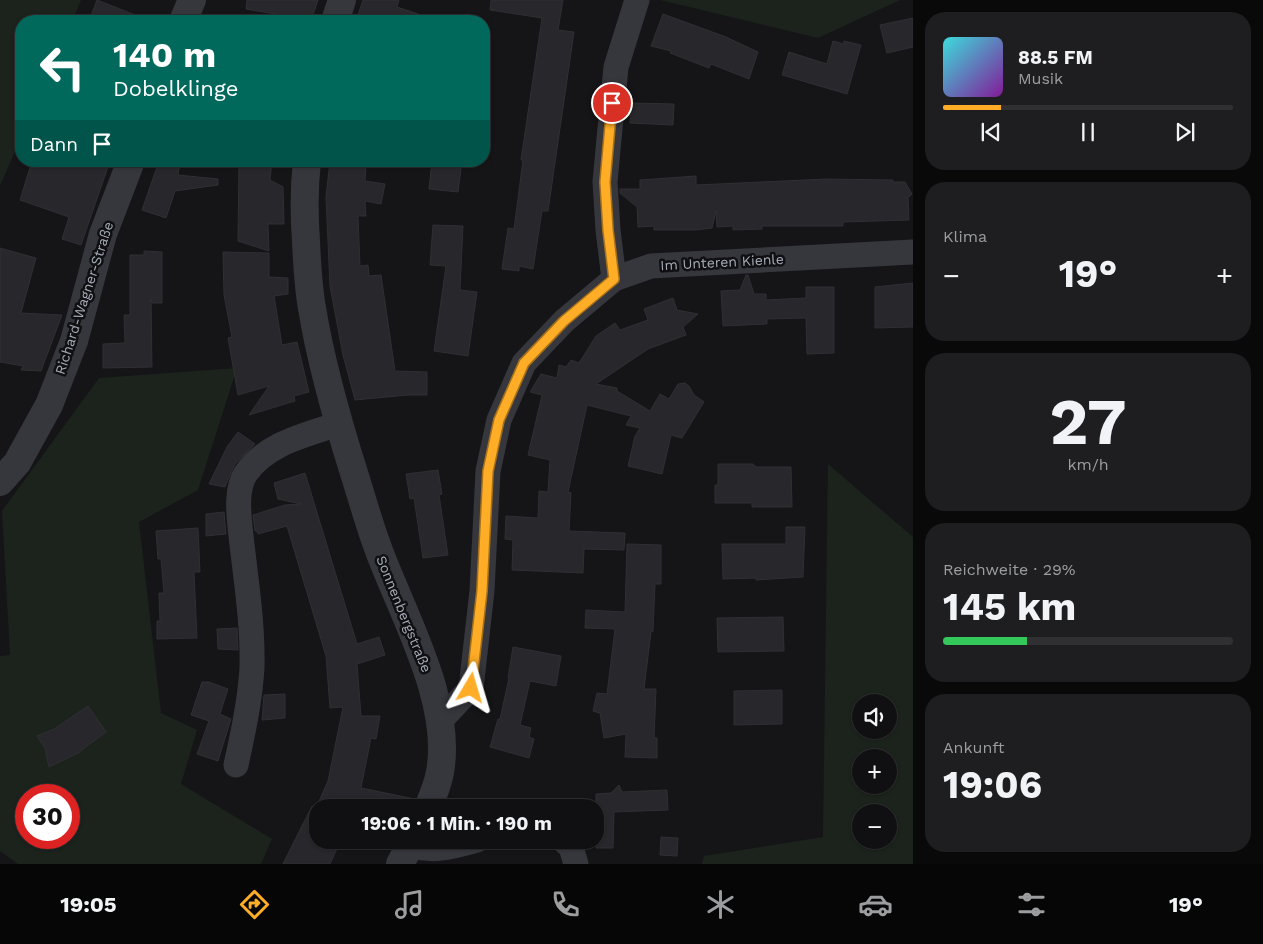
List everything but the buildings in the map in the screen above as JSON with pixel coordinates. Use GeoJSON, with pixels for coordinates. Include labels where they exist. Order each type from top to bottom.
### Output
{"type":"FeatureCollection","features":[{"type":"Feature","properties":{"kind":"street"},"geometry":{"type":"LineString","coordinates":[[186,15],[192,0]]}},
{"type":"Feature","properties":{"kind":"street"},"geometry":{"type":"LineString","coordinates":[[337,15],[342,0]]}},
{"type":"Feature","properties":{"kind":"street"},"geometry":{"type":"LineString","coordinates":[[614,279],[605,182],[616,67],[637,0]]}},
{"type":"Feature","properties":{"kind":"street","name":"Richard-Wagner-Straße"},"geometry":{"type":"LineString","coordinates":[[0,482],[17,463],[49,405],[74,341],[104,234],[129,167]]}},
{"type":"Feature","properties":{"kind":"street","name":"Sonnenbergstraße"},"geometry":{"type":"LineString","coordinates":[[307,167],[304,213],[309,289],[321,358],[338,424],[378,548],[428,672],[436,697],[442,740],[440,772],[431,799]]}},
{"type":"Feature","properties":{"kind":"street","name":"Im Unteren Kienle"},"geometry":{"type":"LineString","coordinates":[[440,721],[471,688],[482,591],[488,471],[499,420],[524,363],[564,321],[614,279],[651,266],[913,252]]}},
{"type":"Feature","properties":{"kind":"street"},"geometry":{"type":"LineString","coordinates":[[236,765],[248,713],[252,662],[251,627],[240,525],[240,487],[246,474],[258,460],[274,448],[298,437],[338,424]]}},
{"type":"Feature","properties":{"kind":"street"},"geometry":{"type":"LineString","coordinates":[[408,850],[443,849]]}},
{"type":"Feature","properties":{"kind":"street"},"geometry":{"type":"LineString","coordinates":[[572,849],[576,864]]}},
{"type":"Feature","properties":{"kind":"shaded area"},"geometry":{"type":"Polygon","coordinates":[[[0,0],[81,0],[75,15],[15,15],[15,151],[0,186],[0,0]]]}},
{"type":"Feature","properties":{"kind":"shaded area"},"geometry":{"type":"Polygon","coordinates":[[[660,0],[900,0],[818,38],[660,0]]]}},
{"type":"Feature","properties":{"kind":"shaded area"},"geometry":{"type":"Polygon","coordinates":[[[237,368],[198,490],[139,522],[161,713],[197,730],[181,784],[272,839],[261,864],[18,864],[0,851],[0,656],[10,655],[2,511],[99,378],[237,368]]]}},
{"type":"Feature","properties":{"kind":"shaded area"},"geometry":{"type":"Polygon","coordinates":[[[828,464],[913,537],[913,864],[702,864],[704,856],[823,837],[828,464]]]}},
{"type":"Feature","properties":{"kind":"route"},"geometry":{"type":"LineString","coordinates":[[471,688],[482,591],[488,471],[499,420],[524,363],[564,321],[614,279],[605,182],[612,103]]}}]}
